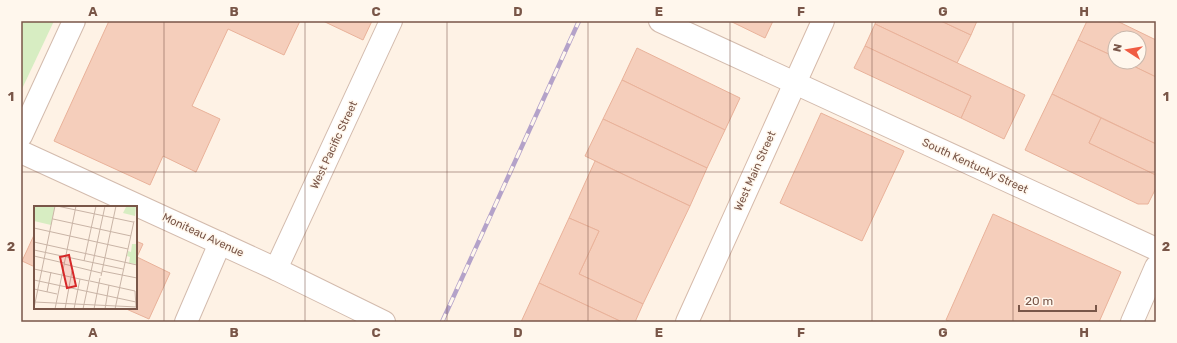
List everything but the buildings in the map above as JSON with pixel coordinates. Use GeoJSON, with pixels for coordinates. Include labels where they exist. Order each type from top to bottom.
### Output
{"type":"FeatureCollection","features":[{"type":"Feature","properties":{"kind":"street"},"geometry":{"type":"LineString","coordinates":[[21,136],[74,21]]}},
{"type":"Feature","properties":{"kind":"street","name":"West Pacific Street"},"geometry":{"type":"LineString","coordinates":[[276,269],[391,21]]}},
{"type":"Feature","properties":{"kind":"street","name":"South Kentucky Street"},"geometry":{"type":"LineString","coordinates":[[660,21],[1156,249]]}},
{"type":"Feature","properties":{"kind":"street","name":"West Main Street"},"geometry":{"type":"LineString","coordinates":[[687,322],[823,21]]}},
{"type":"Feature","properties":{"kind":"street","name":"Moniteau Avenue"},"geometry":{"type":"LineString","coordinates":[[21,152],[276,269],[384,322]]}},
{"type":"Feature","properties":{"kind":"street"},"geometry":{"type":"LineString","coordinates":[[186,322],[220,243]]}},
{"type":"Feature","properties":{"kind":"street"},"geometry":{"type":"LineString","coordinates":[[1132,322],[1156,267]]}},
{"type":"Feature","properties":{"kind":"green space"},"geometry":{"type":"Polygon","coordinates":[[[21,21],[54,21],[21,91],[21,21]]]}},
{"type":"Feature","properties":{"kind":"railway"},"geometry":{"type":"LineString","coordinates":[[442,322],[579,21]]}}]}
